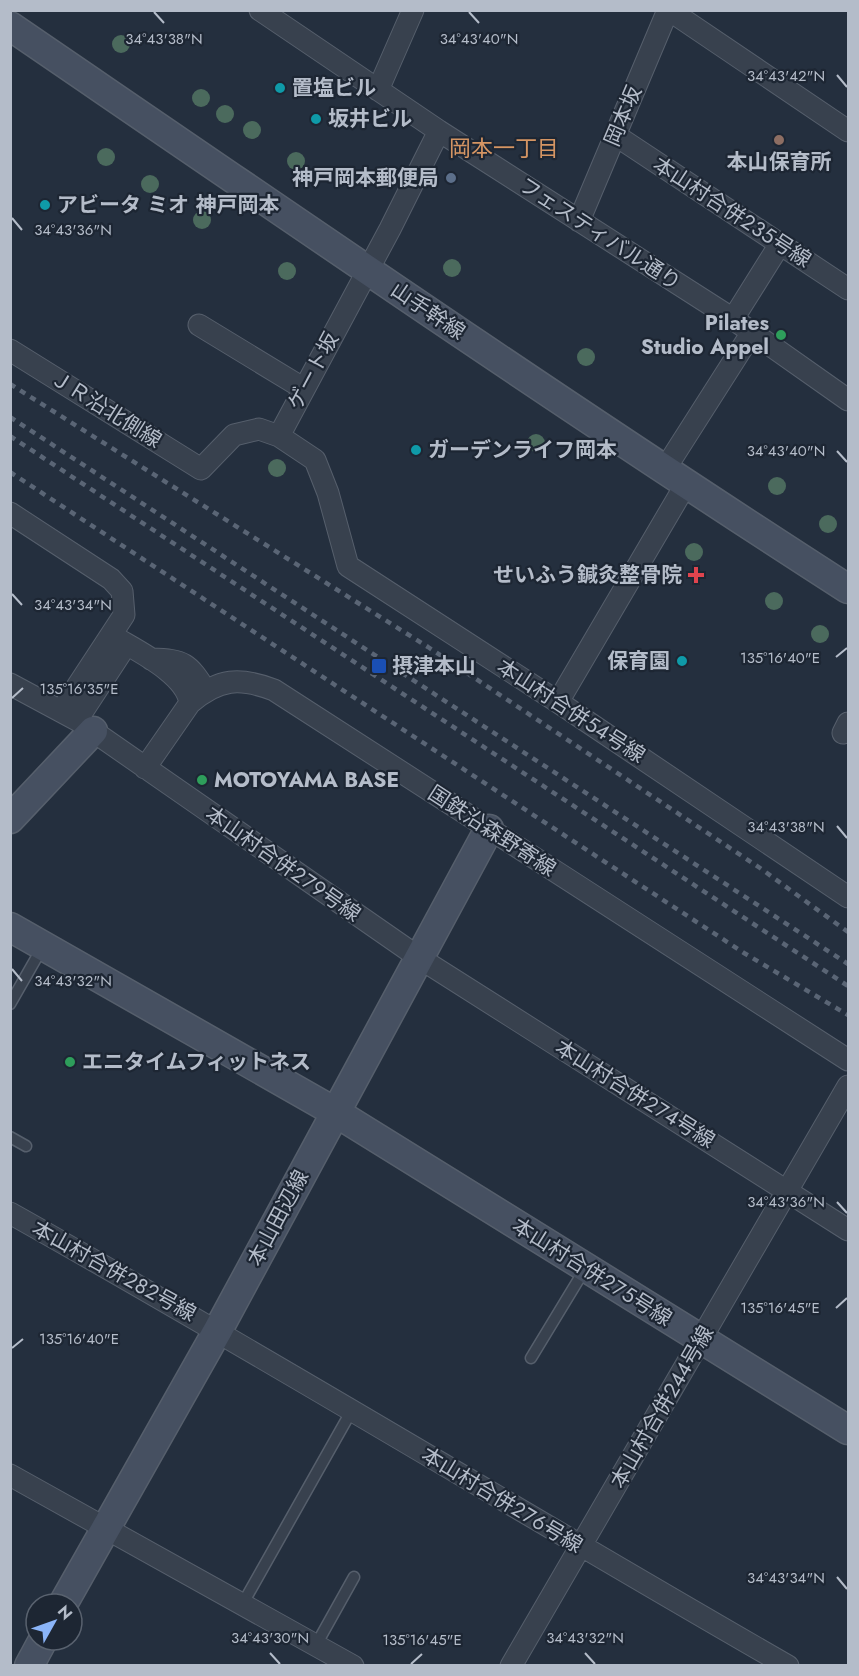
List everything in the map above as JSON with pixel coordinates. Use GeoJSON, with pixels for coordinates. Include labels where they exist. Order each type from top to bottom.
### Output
{"type":"FeatureCollection","features":[{"type":"Feature","properties":{"kind":"street","name":"フェスティバル通り"},"geometry":{"type":"LineString","coordinates":[[260,10],[439,131],[733,319],[849,400]]}},
{"type":"Feature","properties":{"kind":"street"},"geometry":{"type":"LineString","coordinates":[[378,90],[413,10]]}},
{"type":"Feature","properties":{"kind":"street"},"geometry":{"type":"LineString","coordinates":[[668,10],[849,131]]}},
{"type":"Feature","properties":{"kind":"street","name":"岡本坂"},"geometry":{"type":"LineString","coordinates":[[579,221],[668,10]]}},
{"type":"Feature","properties":{"kind":"street","name":"山手幹線"},"geometry":{"type":"LineString","coordinates":[[10,26],[367,270],[676,477],[849,589]]}},
{"type":"Feature","properties":{"kind":"street","name":"ゲート坂"},"geometry":{"type":"LineString","coordinates":[[279,436],[439,131]]}},
{"type":"Feature","properties":{"kind":"street","name":"本山村合併２３５号線"},"geometry":{"type":"LineString","coordinates":[[615,135],[849,289]]}},
{"type":"Feature","properties":{"kind":"street"},"geometry":{"type":"LineString","coordinates":[[733,319],[780,243]]}},
{"type":"Feature","properties":{"kind":"street"},"geometry":{"type":"LineString","coordinates":[[199,325],[301,387]]}},
{"type":"Feature","properties":{"kind":"street"},"geometry":{"type":"LineString","coordinates":[[558,702],[752,334]]}},
{"type":"Feature","properties":{"kind":"street","name":"ＪＲ沿北側線"},"geometry":{"type":"LineString","coordinates":[[10,350],[201,469]]}},
{"type":"Feature","properties":{"kind":"street","name":"本山村合併５４号線"},"geometry":{"type":"LineString","coordinates":[[201,469],[234,435],[259,429],[279,436],[315,460],[328,493],[348,566],[558,702],[849,897]]}},
{"type":"Feature","properties":{"kind":"street"},"geometry":{"type":"LineString","coordinates":[[10,513],[111,579],[122,591],[125,603],[124,615],[115,639],[77,721],[10,819]]}},
{"type":"Feature","properties":{"kind":"street"},"geometry":{"type":"LineString","coordinates":[[115,639],[148,659],[198,697],[145,768]]}},
{"type":"Feature","properties":{"kind":"street","name":"国鉄沿森野寄線"},"geometry":{"type":"LineString","coordinates":[[198,697],[234,681],[249,680],[274,690],[849,1060]]}},
{"type":"Feature","properties":{"kind":"street","name":"本山村合併２７９号線"},"geometry":{"type":"LineString","coordinates":[[10,684],[77,721],[421,959]]}},
{"type":"Feature","properties":{"kind":"street","name":"本山田辺線"},"geometry":{"type":"LineString","coordinates":[[70,1592],[218,1330],[335,1112],[421,959],[489,829]]}},
{"type":"Feature","properties":{"kind":"street","name":"本山村合併２７５号線"},"geometry":{"type":"LineString","coordinates":[[10,927],[335,1112],[849,1430]]}},
{"type":"Feature","properties":{"kind":"street","name":"本山村合併２７４号線"},"geometry":{"type":"LineString","coordinates":[[421,959],[849,1230]]}},
{"type":"Feature","properties":{"kind":"street","name":"本山村合併２４４号線"},"geometry":{"type":"LineString","coordinates":[[511,1665],[849,1086]]}},
{"type":"Feature","properties":{"kind":"street","name":"本山村合併２８２号線"},"geometry":{"type":"LineString","coordinates":[[10,1213],[218,1330]]}},
{"type":"Feature","properties":{"kind":"street","name":"本山村合併２７６号線"},"geometry":{"type":"LineString","coordinates":[[218,1330],[581,1547],[788,1665]]}},
{"type":"Feature","properties":{"kind":"street"},"geometry":{"type":"LineString","coordinates":[[10,1475],[353,1665]]}},
{"type":"Feature","properties":{"kind":"lane"},"geometry":{"type":"LineString","coordinates":[[10,1004],[43,945]]}},
{"type":"Feature","properties":{"kind":"lane"},"geometry":{"type":"LineString","coordinates":[[10,1137],[26,1146]]}},
{"type":"Feature","properties":{"kind":"lane"},"geometry":{"type":"LineString","coordinates":[[531,1358],[585,1268]]}},
{"type":"Feature","properties":{"kind":"lane"},"geometry":{"type":"LineString","coordinates":[[242,1605],[352,1410]]}},
{"type":"Feature","properties":{"kind":"lane"},"geometry":{"type":"LineString","coordinates":[[316,1645],[354,1577]]}},
{"type":"Feature","properties":{"kind":"railway"},"geometry":{"type":"LineString","coordinates":[[10,384],[428,647],[760,868],[848,932]]}},
{"type":"Feature","properties":{"kind":"railway"},"geometry":{"type":"LineString","coordinates":[[10,417],[848,964]]}},
{"type":"Feature","properties":{"kind":"railway"},"geometry":{"type":"LineString","coordinates":[[10,436],[848,986]]}},
{"type":"Feature","properties":{"kind":"railway"},"geometry":{"type":"LineString","coordinates":[[10,472],[744,953],[848,1015]]}},
{"type":"Feature","properties":{"kind":"place","name":"置塩ビル"},"geometry":{"type":"Point","coordinates":[280,88]}},
{"type":"Feature","properties":{"kind":"place","name":"坂井ビル"},"geometry":{"type":"Point","coordinates":[316,119]}},
{"type":"Feature","properties":{"kind":"place","name":"本山保育所"},"geometry":{"type":"Point","coordinates":[779,140]}},
{"type":"Feature","properties":{"kind":"place","name":"神戸岡本郵便局"},"geometry":{"type":"Point","coordinates":[451,178]}},
{"type":"Feature","properties":{"kind":"place","name":"アビータ ミオ 神戸岡本"},"geometry":{"type":"Point","coordinates":[45,205]}},
{"type":"Feature","properties":{"kind":"place","name":"Pilates Studio Appel"},"geometry":{"type":"Point","coordinates":[781,335]}},
{"type":"Feature","properties":{"kind":"place","name":"ガーデンライフ岡本"},"geometry":{"type":"Point","coordinates":[416,450]}},
{"type":"Feature","properties":{"kind":"place","name":"せいふう鍼灸整骨院"},"geometry":{"type":"Point","coordinates":[696,575]}},
{"type":"Feature","properties":{"kind":"place","name":"保育園"},"geometry":{"type":"Point","coordinates":[682,661]}},
{"type":"Feature","properties":{"kind":"place","name":"摂津本山"},"geometry":{"type":"Point","coordinates":[379,666]}},
{"type":"Feature","properties":{"kind":"place","name":"MOTOYAMA BASE"},"geometry":{"type":"Point","coordinates":[202,780]}},
{"type":"Feature","properties":{"kind":"place","name":"エニタイムフィットネス"},"geometry":{"type":"Point","coordinates":[70,1062]}},
{"type":"Feature","properties":{"kind":"district","name":"岡本一丁目"},"geometry":{"type":"Point","coordinates":[504,148]}}]}
